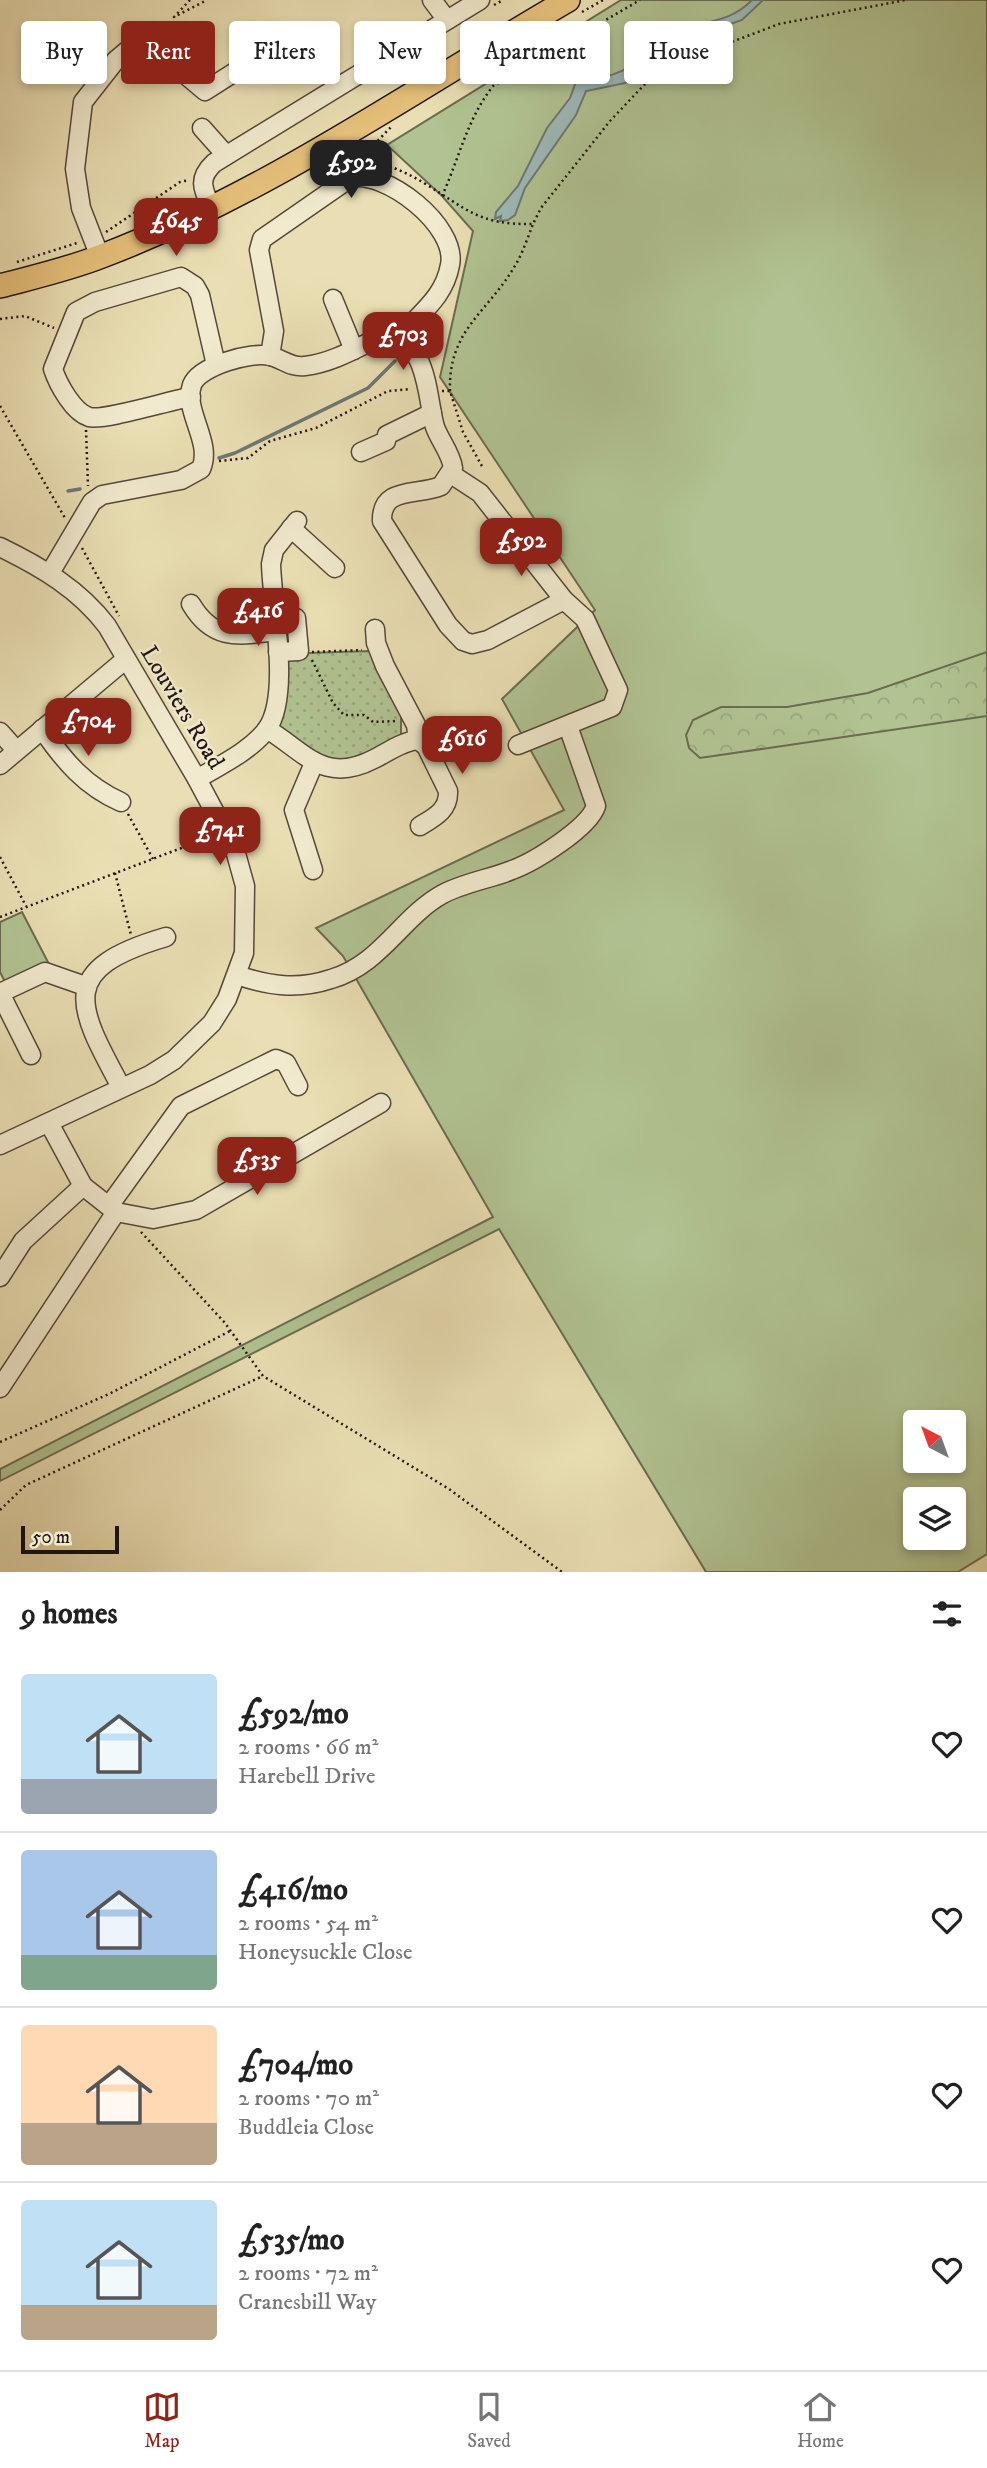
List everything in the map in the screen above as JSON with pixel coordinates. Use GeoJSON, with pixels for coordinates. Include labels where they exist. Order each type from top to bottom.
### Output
{"type":"FeatureCollection","features":[{"type":"Feature","properties":{"kind":"main road"},"geometry":{"type":"LineString","coordinates":[[0,286],[96,247],[211,207],[257,184],[568,0]]}},
{"type":"Feature","properties":{"kind":"street"},"geometry":{"type":"LineString","coordinates":[[432,0],[447,20]]}},
{"type":"Feature","properties":{"kind":"street"},"geometry":{"type":"LineString","coordinates":[[211,207],[201,188],[204,173],[226,155],[480,0]]}},
{"type":"Feature","properties":{"kind":"street"},"geometry":{"type":"LineString","coordinates":[[96,247],[81,208],[75,169],[83,102],[107,69],[142,38],[205,91],[229,76]]}},
{"type":"Feature","properties":{"kind":"street"},"geometry":{"type":"LineString","coordinates":[[202,128],[226,155]]}},
{"type":"Feature","properties":{"kind":"street"},"geometry":{"type":"LineString","coordinates":[[270,356],[274,331],[260,250],[262,239],[350,178],[366,175],[390,185],[419,207],[442,232],[449,248],[451,262],[442,290],[398,339]]}},
{"type":"Feature","properties":{"kind":"street"},"geometry":{"type":"LineString","coordinates":[[191,397],[106,416],[89,417],[75,406],[53,369],[73,317],[82,307],[159,281],[181,277],[195,286],[200,295],[216,365]]}},
{"type":"Feature","properties":{"kind":"street"},"geometry":{"type":"LineString","coordinates":[[333,299],[355,350]]}},
{"type":"Feature","properties":{"kind":"street"},"geometry":{"type":"LineString","coordinates":[[50,573],[92,502],[102,495],[181,480],[193,475],[205,460],[191,397],[192,386],[198,376],[216,365],[270,356],[304,367],[355,350],[380,337],[398,339],[421,364],[429,389],[432,414],[452,461],[451,474],[436,488],[394,495],[384,505],[382,521],[456,636],[472,644],[480,643],[564,600]]}},
{"type":"Feature","properties":{"kind":"street"},"geometry":{"type":"LineString","coordinates":[[361,452],[386,441],[387,435],[432,414]]}},
{"type":"Feature","properties":{"kind":"street"},"geometry":{"type":"LineString","coordinates":[[451,474],[480,493],[564,600],[585,619],[609,665],[618,690],[612,707],[518,745]]}},
{"type":"Feature","properties":{"kind":"street"},"geometry":{"type":"LineString","coordinates":[[197,779],[255,741],[267,729],[276,703],[278,652],[271,564],[274,550],[294,525],[335,568]]}},
{"type":"Feature","properties":{"kind":"street","name":"Louviers Road"},"geometry":{"type":"LineString","coordinates":[[0,547],[50,573],[94,609],[197,779],[225,831],[245,886],[246,928],[237,975],[227,999],[194,1043],[150,1074],[0,1145]]}},
{"type":"Feature","properties":{"kind":"street"},"geometry":{"type":"LineString","coordinates":[[191,604],[202,622],[211,630],[247,634],[277,631]]}},
{"type":"Feature","properties":{"kind":"street"},"geometry":{"type":"LineString","coordinates":[[278,652],[305,656],[296,618]]}},
{"type":"Feature","properties":{"kind":"street"},"geometry":{"type":"LineString","coordinates":[[375,629],[376,643],[406,716],[416,725],[418,740],[426,746],[448,798],[440,813],[420,826]]}},
{"type":"Feature","properties":{"kind":"street"},"geometry":{"type":"LineString","coordinates":[[0,765],[126,659]]}},
{"type":"Feature","properties":{"kind":"street"},"geometry":{"type":"LineString","coordinates":[[237,975],[265,984],[288,986],[332,979],[347,973],[382,950],[443,894],[517,869],[578,830],[589,819],[596,806],[589,779],[568,726]]}},
{"type":"Feature","properties":{"kind":"street"},"geometry":{"type":"LineString","coordinates":[[43,729],[76,773],[98,791],[121,802]]}},
{"type":"Feature","properties":{"kind":"street"},"geometry":{"type":"LineString","coordinates":[[267,729],[314,763],[332,768],[348,768],[418,740]]}},
{"type":"Feature","properties":{"kind":"street"},"geometry":{"type":"LineString","coordinates":[[0,732],[16,750]]}},
{"type":"Feature","properties":{"kind":"street"},"geometry":{"type":"LineString","coordinates":[[313,870],[294,810],[314,763]]}},
{"type":"Feature","properties":{"kind":"street"},"geometry":{"type":"LineString","coordinates":[[121,1087],[85,1017],[85,986],[102,966],[134,948],[166,937]]}},
{"type":"Feature","properties":{"kind":"street"},"geometry":{"type":"LineString","coordinates":[[31,1055],[0,993],[45,972],[85,986]]}},
{"type":"Feature","properties":{"kind":"street"},"geometry":{"type":"LineString","coordinates":[[0,1388],[181,1106],[276,1059],[286,1063],[298,1086]]}},
{"type":"Feature","properties":{"kind":"street"},"geometry":{"type":"LineString","coordinates":[[49,1123],[83,1186],[115,1211],[153,1219],[196,1210],[380,1103]]}},
{"type":"Feature","properties":{"kind":"street"},"geometry":{"type":"LineString","coordinates":[[0,1277],[23,1241],[83,1186]]}},
{"type":"Feature","properties":{"kind":"path"},"geometry":{"type":"LineString","coordinates":[[190,0],[174,17],[207,0]]}},
{"type":"Feature","properties":{"kind":"path"},"geometry":{"type":"LineString","coordinates":[[442,196],[467,130],[480,102],[493,86],[640,0]]}},
{"type":"Feature","properties":{"kind":"path"},"geometry":{"type":"LineString","coordinates":[[483,468],[463,432],[450,391],[449,366],[464,331],[516,265],[541,208],[610,121],[644,85],[679,62],[779,24],[906,0]]}},
{"type":"Feature","properties":{"kind":"path"},"geometry":{"type":"LineString","coordinates":[[366,175],[362,158],[392,129],[391,120]]}},
{"type":"Feature","properties":{"kind":"path"},"geometry":{"type":"LineString","coordinates":[[365,154],[425,183],[475,215],[503,224],[533,224]]}},
{"type":"Feature","properties":{"kind":"path"},"geometry":{"type":"LineString","coordinates":[[11,264],[96,247]]}},
{"type":"Feature","properties":{"kind":"path"},"geometry":{"type":"LineString","coordinates":[[0,319],[34,318],[66,334]]}},
{"type":"Feature","properties":{"kind":"path"},"geometry":{"type":"LineString","coordinates":[[205,460],[225,462],[248,458],[270,441],[316,428],[388,391],[450,391]]}},
{"type":"Feature","properties":{"kind":"path"},"geometry":{"type":"LineString","coordinates":[[89,417],[85,450],[89,471],[88,494],[92,502]]}},
{"type":"Feature","properties":{"kind":"path"},"geometry":{"type":"LineString","coordinates":[[380,649],[305,656],[344,715],[364,715],[373,722],[406,716]]}},
{"type":"Feature","properties":{"kind":"path"},"geometry":{"type":"LineString","coordinates":[[121,802],[153,859]]}},
{"type":"Feature","properties":{"kind":"path"},"geometry":{"type":"LineString","coordinates":[[0,917],[225,831]]}},
{"type":"Feature","properties":{"kind":"path"},"geometry":{"type":"LineString","coordinates":[[0,857],[26,906]]}},
{"type":"Feature","properties":{"kind":"path"},"geometry":{"type":"LineString","coordinates":[[115,873],[134,948]]}},
{"type":"Feature","properties":{"kind":"path"},"geometry":{"type":"LineString","coordinates":[[115,1211],[183,1274],[231,1331],[263,1376],[449,1489],[562,1572]]}},
{"type":"Feature","properties":{"kind":"path"},"geometry":{"type":"LineString","coordinates":[[0,1442],[111,1393],[231,1331]]}},
{"type":"Feature","properties":{"kind":"path"},"geometry":{"type":"LineString","coordinates":[[0,1510],[26,1485],[263,1376]]}},
{"type":"Feature","properties":{"kind":"green space"},"geometry":{"type":"Polygon","coordinates":[[[621,0],[987,0],[987,1554],[958,1572],[706,1572],[499,1229],[0,1481],[0,1469],[493,1217],[343,956],[316,928],[564,810],[502,699],[595,610],[440,377],[473,231],[442,196],[387,145],[485,84],[610,84],[610,21],[587,21],[621,0]]]}},
{"type":"Feature","properties":{"kind":"green space"},"geometry":{"type":"Polygon","coordinates":[[[370,651],[401,704],[401,736],[351,758],[320,759],[305,753],[291,742],[278,725],[285,660],[308,653],[370,651]]]}},
{"type":"Feature","properties":{"kind":"green space"},"geometry":{"type":"Polygon","coordinates":[[[987,652],[987,716],[700,758],[689,748],[686,735],[693,720],[721,707],[787,707],[868,693],[987,652]]]}},
{"type":"Feature","properties":{"kind":"green space"},"geometry":{"type":"Polygon","coordinates":[[[22,912],[50,966],[5,982],[0,972],[0,922],[22,912]]]}},
{"type":"Feature","properties":{"kind":"water"},"geometry":{"type":"Polygon","coordinates":[[[752,0],[763,0],[742,20],[733,23],[733,21],[714,21],[732,14],[752,0]]]}},
{"type":"Feature","properties":{"kind":"water"},"geometry":{"type":"Polygon","coordinates":[[[624,70],[624,83],[586,91],[576,115],[525,188],[515,215],[508,220],[500,221],[501,216],[495,219],[496,212],[518,186],[547,128],[570,98],[575,84],[610,84],[610,75],[624,70]]]}},
{"type":"Feature","properties":{"kind":"waterway"},"geometry":{"type":"LineString","coordinates":[[219,458],[235,453],[368,388],[395,361]]}},
{"type":"Feature","properties":{"kind":"waterway"},"geometry":{"type":"LineString","coordinates":[[68,491],[80,489]]}}]}
